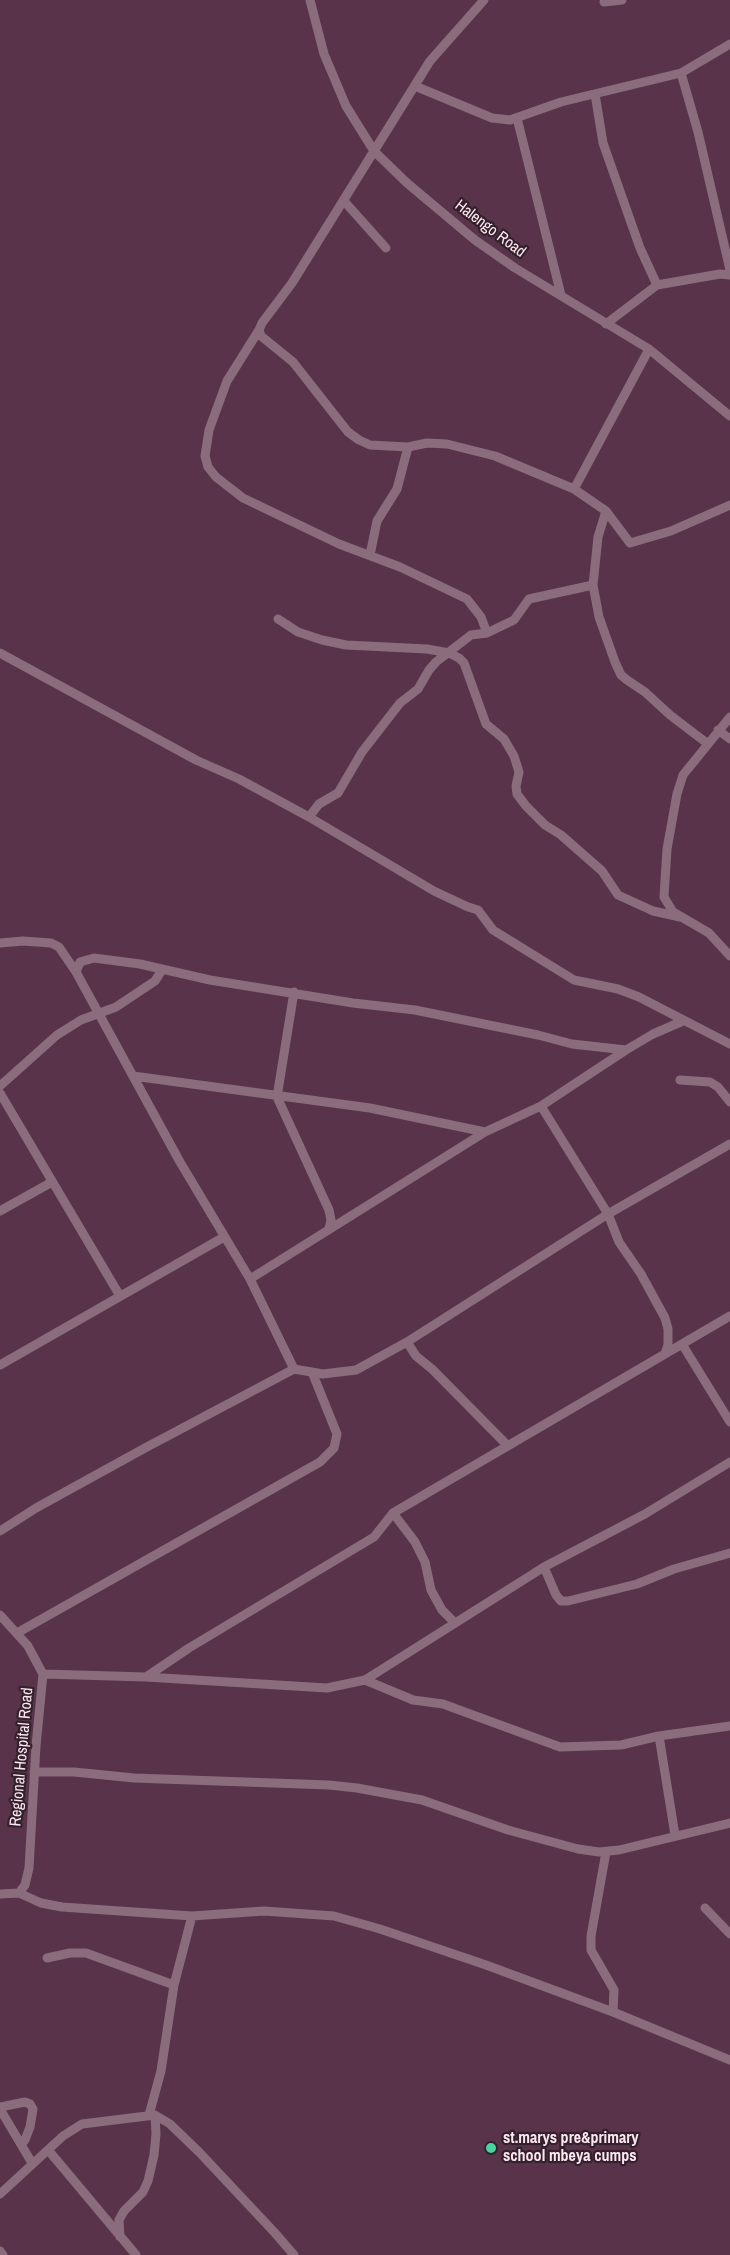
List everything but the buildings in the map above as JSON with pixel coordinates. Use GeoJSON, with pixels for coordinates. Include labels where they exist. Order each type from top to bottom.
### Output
{"type":"FeatureCollection","features":[{"type":"Feature","properties":{"kind":"street","name":"Halengo Road"},"geometry":{"type":"LineString","coordinates":[[310,0],[324,54],[346,106],[374,151],[407,183],[475,240],[515,268],[649,349],[730,416]]}},
{"type":"Feature","properties":{"kind":"street"},"geometry":{"type":"LineString","coordinates":[[484,0],[430,61],[344,201],[226,381],[209,430],[205,456],[208,467],[216,477],[243,498],[339,544],[400,567],[467,599],[481,617],[487,633]]}},
{"type":"Feature","properties":{"kind":"street"},"geometry":{"type":"LineString","coordinates":[[604,2],[622,0]]}},
{"type":"Feature","properties":{"kind":"street"},"geometry":{"type":"LineString","coordinates":[[415,86],[492,118],[505,121],[561,102],[681,73],[730,44]]}},
{"type":"Feature","properties":{"kind":"street"},"geometry":{"type":"LineString","coordinates":[[606,324],[657,285],[720,274],[730,270],[698,132],[681,73]]}},
{"type":"Feature","properties":{"kind":"street"},"geometry":{"type":"LineString","coordinates":[[595,94],[603,143],[657,285]]}},
{"type":"Feature","properties":{"kind":"street"},"geometry":{"type":"LineString","coordinates":[[517,117],[561,294]]}},
{"type":"Feature","properties":{"kind":"street"},"geometry":{"type":"LineString","coordinates":[[344,201],[386,248]]}},
{"type":"Feature","properties":{"kind":"street"},"geometry":{"type":"LineString","coordinates":[[260,330],[261,336],[268,343],[293,362],[348,432],[370,445],[408,447],[427,443],[447,444],[495,456],[574,489],[606,512],[630,543],[671,531],[730,505]]}},
{"type":"Feature","properties":{"kind":"street"},"geometry":{"type":"LineString","coordinates":[[574,489],[649,349]]}},
{"type":"Feature","properties":{"kind":"street"},"geometry":{"type":"LineString","coordinates":[[370,555],[377,521],[397,489],[408,447]]}},
{"type":"Feature","properties":{"kind":"street"},"geometry":{"type":"LineString","coordinates":[[606,512],[598,537],[594,585],[599,617],[621,675],[708,744]]}},
{"type":"Feature","properties":{"kind":"street"},"geometry":{"type":"LineString","coordinates":[[309,817],[319,804],[338,793],[362,752],[393,711],[418,689],[429,670],[471,635],[487,633],[514,620],[529,599],[594,585]]}},
{"type":"Feature","properties":{"kind":"street"},"geometry":{"type":"LineString","coordinates":[[278,619],[298,632],[322,640],[346,645],[427,649],[459,658],[464,663],[486,724],[504,739],[514,756],[519,772],[517,794],[526,806],[545,825],[561,835],[602,871],[618,895],[653,912],[680,918],[708,933],[730,956]]}},
{"type":"Feature","properties":{"kind":"street"},"geometry":{"type":"LineString","coordinates":[[0,653],[196,760],[238,779],[309,817],[434,891],[478,910],[493,930],[574,980],[618,989],[639,997],[730,1044]]}},
{"type":"Feature","properties":{"kind":"street"},"geometry":{"type":"LineString","coordinates":[[680,918],[664,897],[664,875],[672,821],[683,775],[730,717]]}},
{"type":"Feature","properties":{"kind":"street"},"geometry":{"type":"LineString","coordinates":[[718,729],[730,739]]}},
{"type":"Feature","properties":{"kind":"street"},"geometry":{"type":"LineString","coordinates":[[0,943],[51,943],[59,947],[76,972],[224,1237],[250,1279],[294,1369]]}},
{"type":"Feature","properties":{"kind":"street"},"geometry":{"type":"LineString","coordinates":[[76,972],[80,962],[93,958],[140,964],[210,980],[353,1003],[415,1010],[572,1044],[626,1050]]}},
{"type":"Feature","properties":{"kind":"street"},"geometry":{"type":"LineString","coordinates":[[0,1086],[57,1035],[81,1020],[116,1007],[155,981],[162,969]]}},
{"type":"Feature","properties":{"kind":"street"},"geometry":{"type":"LineString","coordinates":[[294,992],[278,1097],[329,1210],[331,1220],[328,1229]]}},
{"type":"Feature","properties":{"kind":"street"},"geometry":{"type":"LineString","coordinates":[[250,1279],[485,1132],[542,1106],[626,1050],[653,1034],[683,1021]]}},
{"type":"Feature","properties":{"kind":"street"},"geometry":{"type":"LineString","coordinates":[[133,1076],[380,1110],[485,1132]]}},
{"type":"Feature","properties":{"kind":"street"},"geometry":{"type":"LineString","coordinates":[[681,1080],[710,1082],[724,1093],[730,1102]]}},
{"type":"Feature","properties":{"kind":"street"},"geometry":{"type":"LineString","coordinates":[[0,1093],[120,1296]]}},
{"type":"Feature","properties":{"kind":"street"},"geometry":{"type":"LineString","coordinates":[[542,1106],[608,1214],[619,1242],[641,1274],[665,1318],[668,1329],[668,1345],[665,1354]]}},
{"type":"Feature","properties":{"kind":"street"},"geometry":{"type":"LineString","coordinates":[[0,1531],[36,1508],[294,1369],[334,1374],[356,1370],[407,1342],[608,1214],[730,1144]]}},
{"type":"Feature","properties":{"kind":"street"},"geometry":{"type":"LineString","coordinates":[[0,1211],[52,1182]]}},
{"type":"Feature","properties":{"kind":"street"},"geometry":{"type":"LineString","coordinates":[[0,1365],[224,1237]]}},
{"type":"Feature","properties":{"kind":"street"},"geometry":{"type":"LineString","coordinates":[[146,1677],[189,1648],[374,1537],[393,1513],[730,1316]]}},
{"type":"Feature","properties":{"kind":"street"},"geometry":{"type":"LineString","coordinates":[[407,1342],[416,1356],[432,1369],[508,1446]]}},
{"type":"Feature","properties":{"kind":"street"},"geometry":{"type":"LineString","coordinates":[[682,1344],[730,1422]]}},
{"type":"Feature","properties":{"kind":"street"},"geometry":{"type":"LineString","coordinates":[[17,1633],[320,1462],[334,1448],[337,1434],[312,1372]]}},
{"type":"Feature","properties":{"kind":"street"},"geometry":{"type":"LineString","coordinates":[[43,1674],[146,1677],[327,1688],[365,1680],[543,1567],[645,1514],[730,1462]]}},
{"type":"Feature","properties":{"kind":"street"},"geometry":{"type":"LineString","coordinates":[[393,1513],[415,1542],[425,1562],[431,1590],[442,1610],[455,1623]]}},
{"type":"Feature","properties":{"kind":"street"},"geometry":{"type":"LineString","coordinates":[[543,1567],[556,1595],[561,1600],[568,1601],[636,1584],[674,1569],[730,1553]]}},
{"type":"Feature","properties":{"kind":"street","name":"Regional Hospital Road"},"geometry":{"type":"LineString","coordinates":[[0,1616],[28,1646],[43,1674],[28,1868],[25,1885],[19,1893]]}},
{"type":"Feature","properties":{"kind":"street"},"geometry":{"type":"LineString","coordinates":[[365,1680],[413,1700],[443,1704],[560,1747],[621,1745],[659,1736],[730,1726]]}},
{"type":"Feature","properties":{"kind":"street"},"geometry":{"type":"LineString","coordinates":[[659,1736],[675,1835]]}},
{"type":"Feature","properties":{"kind":"street"},"geometry":{"type":"LineString","coordinates":[[34,1772],[74,1772],[144,1779],[330,1785],[357,1788],[422,1800],[508,1830],[578,1849],[606,1852],[730,1823]]}},
{"type":"Feature","properties":{"kind":"street"},"geometry":{"type":"LineString","coordinates":[[606,1852],[591,1936],[591,1950],[614,1990],[613,2012]]}},
{"type":"Feature","properties":{"kind":"street"},"geometry":{"type":"LineString","coordinates":[[0,1894],[19,1893],[41,1903],[62,1906],[192,1917],[264,1911],[334,1916],[486,1965],[613,2012],[730,2060]]}},
{"type":"Feature","properties":{"kind":"street"},"geometry":{"type":"LineString","coordinates":[[705,1908],[730,1934]]}},
{"type":"Feature","properties":{"kind":"street"},"geometry":{"type":"LineString","coordinates":[[120,2237],[119,2220],[123,2211],[142,2192],[148,2181],[154,2155],[156,2134],[152,2115],[174,1985],[192,1917]]}},
{"type":"Feature","properties":{"kind":"street"},"geometry":{"type":"LineString","coordinates":[[47,1958],[70,1953],[86,1953],[174,1985]]}},
{"type":"Feature","properties":{"kind":"street"},"geometry":{"type":"LineString","coordinates":[[22,2143],[30,2127],[33,2109],[30,2104],[26,2102],[0,2108],[32,2163]]}},
{"type":"Feature","properties":{"kind":"street"},"geometry":{"type":"LineString","coordinates":[[0,2194],[63,2136],[82,2124],[152,2115],[170,2124],[200,2152],[294,2255]]}},
{"type":"Feature","properties":{"kind":"street"},"geometry":{"type":"LineString","coordinates":[[49,2151],[136,2255]]}},
{"type":"Feature","properties":{"kind":"street"},"geometry":{"type":"LineString","coordinates":[[0,2251],[3,2255]]}},
{"type":"Feature","properties":{"kind":"place","name":"st.marys pre&primary school mbeya cumps"},"geometry":{"type":"Point","coordinates":[491,2148]}}]}
